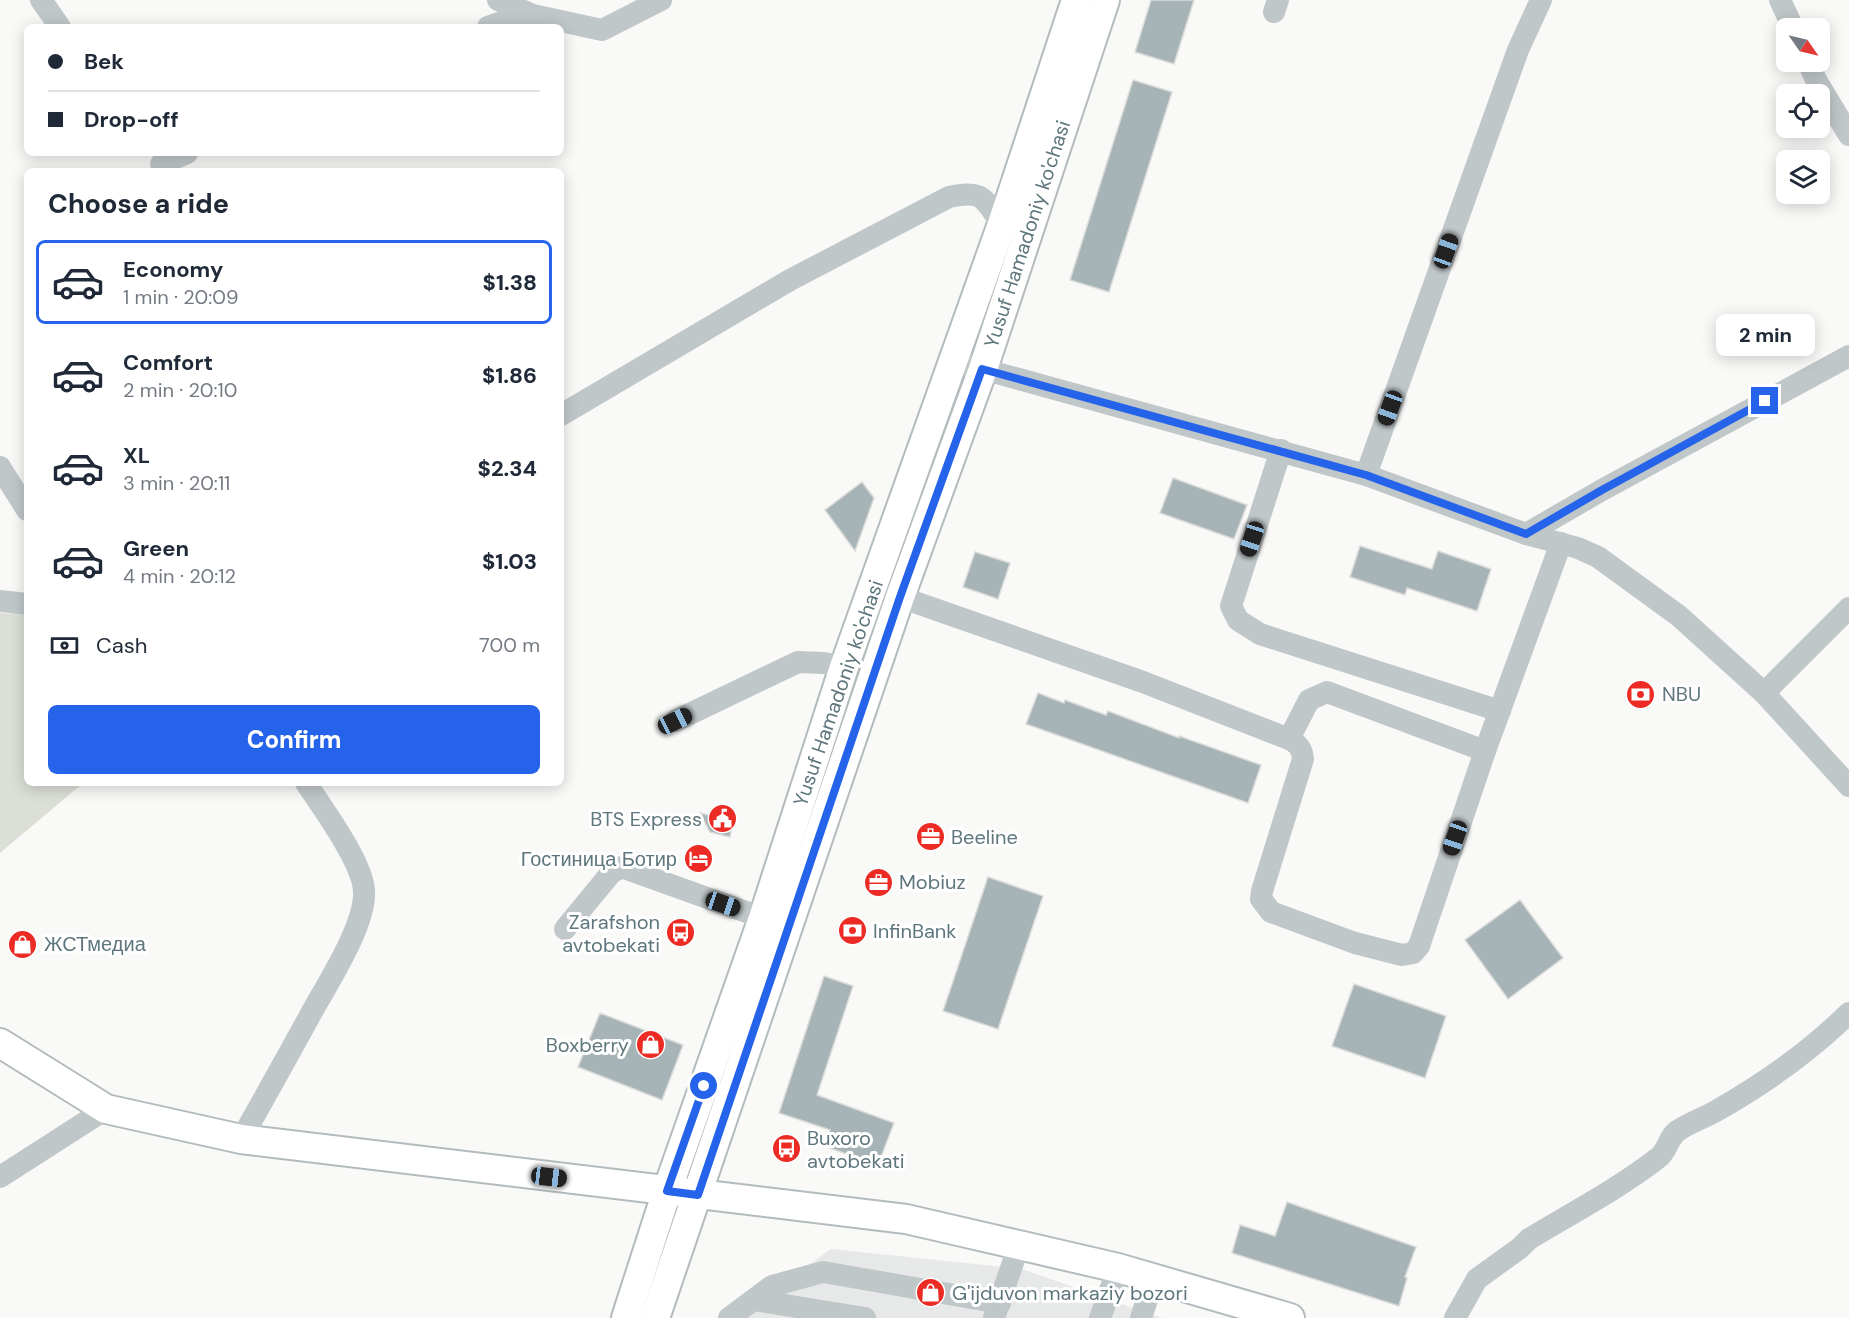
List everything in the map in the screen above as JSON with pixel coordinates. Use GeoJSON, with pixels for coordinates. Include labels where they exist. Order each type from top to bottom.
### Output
{"type":"FeatureCollection","features":[{"type":"Feature","properties":{"kind":"main road","name":"Yusuf Hamadoniy ko'chasi"},"geometry":{"type":"LineString","coordinates":[[626,1318],[667,1191],[764,918],[844,667],[1002,224],[1076,0]]}},
{"type":"Feature","properties":{"kind":"main road","name":"Yusuf Hamadoniy ko'chasi"},"geometry":{"type":"LineString","coordinates":[[655,1318],[900,597],[982,369],[1105,0]]}},
{"type":"Feature","properties":{"kind":"main road"},"geometry":{"type":"LineString","coordinates":[[0,1043],[106,1109],[242,1139],[906,1220],[1118,1268],[1290,1318]]}},
{"type":"Feature","properties":{"kind":"street"},"geometry":{"type":"LineString","coordinates":[[41,0],[58,24]]}},
{"type":"Feature","properties":{"kind":"street"},"geometry":{"type":"LineString","coordinates":[[498,0],[533,15],[602,30],[661,0]]}},
{"type":"Feature","properties":{"kind":"street"},"geometry":{"type":"LineString","coordinates":[[1366,475],[1518,50],[1541,0]]}},
{"type":"Feature","properties":{"kind":"street"},"geometry":{"type":"LineString","coordinates":[[1780,0],[1788,18]]}},
{"type":"Feature","properties":{"kind":"street"},"geometry":{"type":"LineString","coordinates":[[497,24],[533,15]]}},
{"type":"Feature","properties":{"kind":"street"},"geometry":{"type":"LineString","coordinates":[[1812,72],[1849,135]]}},
{"type":"Feature","properties":{"kind":"street"},"geometry":{"type":"LineString","coordinates":[[160,163],[180,156]]}},
{"type":"Feature","properties":{"kind":"street"},"geometry":{"type":"LineString","coordinates":[[564,413],[790,280],[949,197],[971,193],[984,199],[1002,224]]}},
{"type":"Feature","properties":{"kind":"street"},"geometry":{"type":"LineString","coordinates":[[1526,534],[1602,490],[1848,358]]}},
{"type":"Feature","properties":{"kind":"street"},"geometry":{"type":"LineString","coordinates":[[952,360],[1366,475],[1526,534],[1561,543],[1598,557],[1679,616],[1764,693],[1849,786]]}},
{"type":"Feature","properties":{"kind":"street"},"geometry":{"type":"LineString","coordinates":[[1281,450],[1232,606],[1238,620],[1260,634],[1500,711]]}},
{"type":"Feature","properties":{"kind":"street"},"geometry":{"type":"LineString","coordinates":[[0,467],[24,505]]}},
{"type":"Feature","properties":{"kind":"street"},"geometry":{"type":"LineString","coordinates":[[0,489],[24,507]]}},
{"type":"Feature","properties":{"kind":"street"},"geometry":{"type":"LineString","coordinates":[[900,597],[1143,682],[1289,738],[1300,748],[1303,759],[1262,891],[1261,899],[1264,905],[1271,912],[1280,916],[1355,943],[1402,955],[1413,953],[1419,946],[1485,751],[1561,543]]}},
{"type":"Feature","properties":{"kind":"street"},"geometry":{"type":"LineString","coordinates":[[0,602],[24,604]]}},
{"type":"Feature","properties":{"kind":"street"},"geometry":{"type":"LineString","coordinates":[[1764,693],[1849,608]]}},
{"type":"Feature","properties":{"kind":"street"},"geometry":{"type":"LineString","coordinates":[[675,721],[798,662],[824,663],[844,667]]}},
{"type":"Feature","properties":{"kind":"street"},"geometry":{"type":"LineString","coordinates":[[1289,738],[1309,700],[1327,692],[1485,751]]}},
{"type":"Feature","properties":{"kind":"street"},"geometry":{"type":"LineString","coordinates":[[242,1139],[338,964],[362,913],[363,880],[336,828],[308,786]]}},
{"type":"Feature","properties":{"kind":"street"},"geometry":{"type":"LineString","coordinates":[[565,929],[611,873],[621,867],[764,918]]}},
{"type":"Feature","properties":{"kind":"street"},"geometry":{"type":"LineString","coordinates":[[1455,1318],[1477,1279],[1529,1239],[1657,1159],[1678,1130],[1717,1111],[1783,1069],[1820,1041],[1849,1013]]}},
{"type":"Feature","properties":{"kind":"street"},"geometry":{"type":"LineString","coordinates":[[0,1177],[106,1109]]}},
{"type":"Feature","properties":{"kind":"street"},"geometry":{"type":"LineString","coordinates":[[730,1318],[772,1286],[823,1272],[997,1310],[1019,1245]]}},
{"type":"Feature","properties":{"kind":"street"},"geometry":{"type":"LineString","coordinates":[[1100,1318],[1118,1268]]}},
{"type":"Feature","properties":{"kind":"street"},"geometry":{"type":"LineString","coordinates":[[1141,1318],[1154,1278]]}},
{"type":"Feature","properties":{"kind":"street"},"geometry":{"type":"LineString","coordinates":[[754,1300],[866,1318]]}},
{"type":"Feature","properties":{"kind":"shaded area"},"geometry":{"type":"Polygon","coordinates":[[[0,613],[24,615],[24,786],[79,786],[0,853],[0,613]]]}},
{"type":"Feature","properties":{"kind":"shaded area","name":"G'ijduvon markaziy bozori"},"geometry":{"type":"Polygon","coordinates":[[[831,1249],[1022,1269],[1162,1318],[735,1318],[831,1249]]]}},
{"type":"Feature","properties":{"kind":"building"},"geometry":{"type":"Polygon","coordinates":[[[1151,0],[1194,0],[1174,64],[1135,52],[1151,0]]]}},
{"type":"Feature","properties":{"kind":"building"},"geometry":{"type":"Polygon","coordinates":[[[1133,80],[1172,92],[1109,292],[1070,280],[1133,80]]]}},
{"type":"Feature","properties":{"kind":"building"},"geometry":{"type":"Polygon","coordinates":[[[1173,478],[1247,505],[1234,539],[1160,513],[1173,478]]]}},
{"type":"Feature","properties":{"kind":"building"},"geometry":{"type":"Polygon","coordinates":[[[862,482],[874,498],[855,551],[825,510],[862,482]]]}},
{"type":"Feature","properties":{"kind":"building"},"geometry":{"type":"Polygon","coordinates":[[[1360,546],[1432,569],[1438,551],[1491,569],[1477,611],[1407,588],[1405,595],[1350,577],[1360,546]]]}},
{"type":"Feature","properties":{"kind":"building"},"geometry":{"type":"Polygon","coordinates":[[[975,552],[1010,563],[998,599],[963,587],[975,552]]]}},
{"type":"Feature","properties":{"kind":"building"},"geometry":{"type":"Polygon","coordinates":[[[1038,693],[1106,715],[1108,711],[1179,738],[1179,736],[1261,765],[1248,803],[1026,724],[1038,693]]]}},
{"type":"Feature","properties":{"kind":"building"},"geometry":{"type":"Polygon","coordinates":[[[700,813],[733,821],[730,837],[710,832],[700,813]]]}},
{"type":"Feature","properties":{"kind":"building"},"geometry":{"type":"Polygon","coordinates":[[[988,877],[1043,896],[998,1029],[943,1011],[988,877]]]}},
{"type":"Feature","properties":{"kind":"building"},"geometry":{"type":"Polygon","coordinates":[[[1520,900],[1563,958],[1508,999],[1465,940],[1520,900]]]}},
{"type":"Feature","properties":{"kind":"building"},"geometry":{"type":"Polygon","coordinates":[[[824,976],[853,986],[817,1095],[894,1123],[878,1165],[824,1146],[830,1130],[779,1113],[824,976]]]}},
{"type":"Feature","properties":{"kind":"building"},"geometry":{"type":"Polygon","coordinates":[[[1354,984],[1446,1016],[1425,1078],[1332,1046],[1354,984]]]}},
{"type":"Feature","properties":{"kind":"building"},"geometry":{"type":"Polygon","coordinates":[[[600,1013],[683,1045],[662,1100],[578,1067],[600,1013]]]}},
{"type":"Feature","properties":{"kind":"building"},"geometry":{"type":"Polygon","coordinates":[[[1287,1202],[1416,1247],[1405,1277],[1407,1278],[1399,1306],[1232,1253],[1240,1225],[1275,1236],[1287,1202]]]}},
{"type":"Feature","properties":{"kind":"place","name":"NBU"},"geometry":{"type":"Point","coordinates":[1641,694]}},
{"type":"Feature","properties":{"kind":"place","name":"BTS Express"},"geometry":{"type":"Point","coordinates":[723,819]}},
{"type":"Feature","properties":{"kind":"place","name":"Beeline"},"geometry":{"type":"Point","coordinates":[930,837]}},
{"type":"Feature","properties":{"kind":"place","name":"Гостиница Ботир"},"geometry":{"type":"Point","coordinates":[698,859]}},
{"type":"Feature","properties":{"kind":"place","name":"Mobiuz"},"geometry":{"type":"Point","coordinates":[878,882]}},
{"type":"Feature","properties":{"kind":"place","name":"InfinBank"},"geometry":{"type":"Point","coordinates":[852,931]}},
{"type":"Feature","properties":{"kind":"place","name":"Zarafshon avtobekati"},"geometry":{"type":"Point","coordinates":[681,933]}},
{"type":"Feature","properties":{"kind":"place","name":"ЖСТмедиа"},"geometry":{"type":"Point","coordinates":[23,944]}},
{"type":"Feature","properties":{"kind":"place","name":"Boxberry"},"geometry":{"type":"Point","coordinates":[650,1045]}},
{"type":"Feature","properties":{"kind":"place","name":"Buxoro avtobekati"},"geometry":{"type":"Point","coordinates":[786,1149]}},
{"type":"Feature","properties":{"kind":"place","name":"G'ijduvon markaziy bozori"},"geometry":{"type":"Point","coordinates":[931,1293]}},
{"type":"Feature","properties":{"kind":"route"},"geometry":{"type":"LineString","coordinates":[[704,1086],[667,1191],[698,1195],[900,597],[982,369],[1366,475],[1526,534],[1765,401]]}}]}
